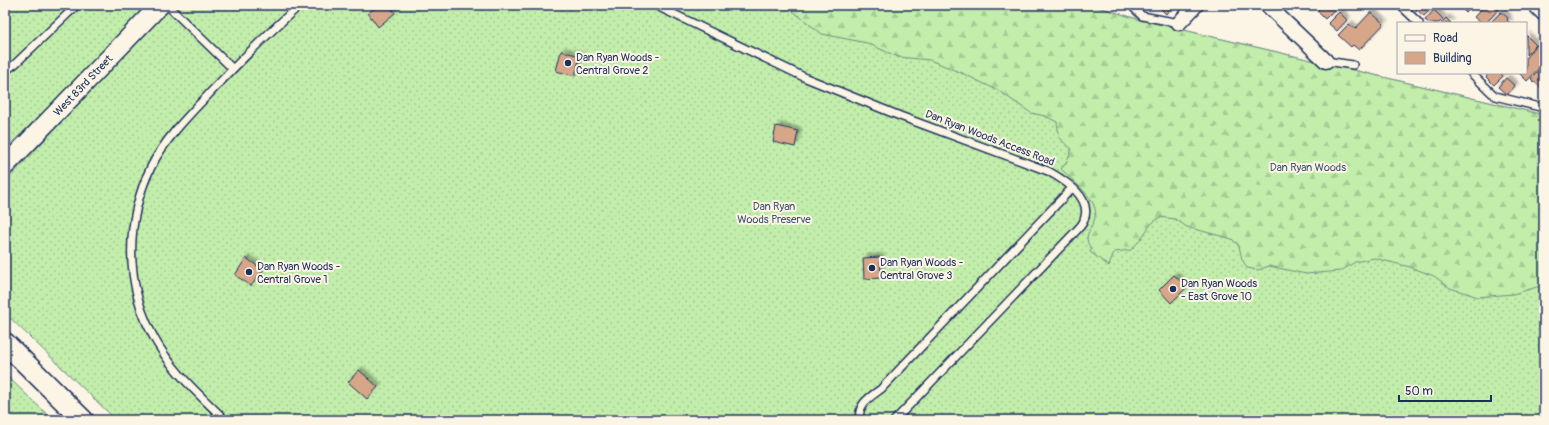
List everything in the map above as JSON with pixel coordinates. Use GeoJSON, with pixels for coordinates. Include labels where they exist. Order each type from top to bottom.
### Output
{"type":"FeatureCollection","features":[{"type":"Feature","properties":{"kind":"main road"},"geometry":{"type":"LineString","coordinates":[[5,343],[83,420]]}},
{"type":"Feature","properties":{"kind":"street","name":"West 83rd Street"},"geometry":{"type":"LineString","coordinates":[[5,166],[160,5]]}},
{"type":"Feature","properties":{"kind":"street"},"geometry":{"type":"LineString","coordinates":[[1179,23],[1196,5]]}},
{"type":"Feature","properties":{"kind":"street"},"geometry":{"type":"LineString","coordinates":[[1267,5],[1326,61]]}},
{"type":"Feature","properties":{"kind":"street"},"geometry":{"type":"LineString","coordinates":[[1535,5],[1544,14]]}},
{"type":"Feature","properties":{"kind":"lane"},"geometry":{"type":"LineString","coordinates":[[5,71],[21,59],[77,5]]}},
{"type":"Feature","properties":{"kind":"lane"},"geometry":{"type":"LineString","coordinates":[[167,5],[232,69]]}},
{"type":"Feature","properties":{"kind":"lane"},"geometry":{"type":"LineString","coordinates":[[225,420],[177,370],[164,354],[150,330],[140,305],[135,285],[131,251],[133,222],[140,195],[152,166],[167,141],[232,69],[300,5]]}},
{"type":"Feature","properties":{"kind":"lane","name":"Dan Ryan Woods Access Road"},"geometry":{"type":"LineString","coordinates":[[656,5],[806,78],[900,116],[1035,165],[1061,178],[1079,194],[1085,203],[1086,212],[1084,221],[1077,230],[895,420]]}},
{"type":"Feature","properties":{"kind":"lane"},"geometry":{"type":"LineString","coordinates":[[1131,5],[1142,16],[1179,23]]}},
{"type":"Feature","properties":{"kind":"lane"},"geometry":{"type":"LineString","coordinates":[[1400,5],[1418,22]]}},
{"type":"Feature","properties":{"kind":"lane"},"geometry":{"type":"LineString","coordinates":[[1326,61],[1352,65]]}},
{"type":"Feature","properties":{"kind":"lane"},"geometry":{"type":"LineString","coordinates":[[1472,74],[1495,96],[1544,108]]}},
{"type":"Feature","properties":{"kind":"lane"},"geometry":{"type":"LineString","coordinates":[[860,420],[860,409],[863,403],[880,388],[1072,188]]}},
{"type":"Feature","properties":{"kind":"green space"},"geometry":{"type":"Polygon","coordinates":[[[5,5],[147,5],[44,112],[5,149],[5,5]]]}},
{"type":"Feature","properties":{"kind":"green space","name":"Dan Ryan Woods Preserve"},"geometry":{"type":"Polygon","coordinates":[[[172,5],[1092,5],[1137,19],[1544,115],[1544,420],[116,420],[5,313],[5,182],[172,5]]]}},
{"type":"Feature","properties":{"kind":"green space","name":"Dan Ryan Woods"},"geometry":{"type":"Polygon","coordinates":[[[785,5],[1092,5],[1137,19],[1544,115],[1544,285],[1513,294],[1478,297],[1450,288],[1434,276],[1410,267],[1374,258],[1355,262],[1341,271],[1306,274],[1269,266],[1258,270],[1247,268],[1242,259],[1239,246],[1232,239],[1187,227],[1175,219],[1160,217],[1151,224],[1131,250],[1114,252],[1109,266],[1090,252],[1092,249],[1088,244],[1087,239],[1094,220],[1095,209],[1086,193],[1061,169],[1066,163],[1072,149],[1064,143],[1060,137],[1057,122],[1045,116],[1031,113],[999,91],[930,60],[898,57],[867,43],[822,34],[785,5]]]}},
{"type":"Feature","properties":{"kind":"green space"},"geometry":{"type":"Polygon","coordinates":[[[5,374],[53,420],[5,420],[5,374]]]}},
{"type":"Feature","properties":{"kind":"building"},"geometry":{"type":"Polygon","coordinates":[[[379,5],[389,5],[395,13],[378,27],[368,13],[379,5]]]}},
{"type":"Feature","properties":{"kind":"building"},"geometry":{"type":"Polygon","coordinates":[[[1157,5],[1172,5],[1173,6],[1166,14],[1157,5]]]}},
{"type":"Feature","properties":{"kind":"building"},"geometry":{"type":"Polygon","coordinates":[[[1323,5],[1333,5],[1332,6],[1335,9],[1325,19],[1317,11],[1323,5]]]}},
{"type":"Feature","properties":{"kind":"building"},"geometry":{"type":"Polygon","coordinates":[[[1419,5],[1431,5],[1433,7],[1424,16],[1416,9],[1419,5]]]}},
{"type":"Feature","properties":{"kind":"building"},"geometry":{"type":"Polygon","coordinates":[[[1461,5],[1473,5],[1466,13],[1460,7],[1461,5]]]}},
{"type":"Feature","properties":{"kind":"building"},"geometry":{"type":"Polygon","coordinates":[[[1485,5],[1494,5],[1499,9],[1487,22],[1480,22],[1474,17],[1485,5]]]}},
{"type":"Feature","properties":{"kind":"building"},"geometry":{"type":"Polygon","coordinates":[[[1434,10],[1443,19],[1440,22],[1428,22],[1425,20],[1434,10]]]}},
{"type":"Feature","properties":{"kind":"building"},"geometry":{"type":"Polygon","coordinates":[[[1339,12],[1347,20],[1337,31],[1328,23],[1339,12]]]}},
{"type":"Feature","properties":{"kind":"building"},"geometry":{"type":"Polygon","coordinates":[[[1371,12],[1384,24],[1359,50],[1353,45],[1351,47],[1338,35],[1349,24],[1355,29],[1371,12]]]}},
{"type":"Feature","properties":{"kind":"building"},"geometry":{"type":"Polygon","coordinates":[[[1501,12],[1508,18],[1507,20],[1509,22],[1491,22],[1501,12]]]}},
{"type":"Feature","properties":{"kind":"building"},"geometry":{"type":"Polygon","coordinates":[[[1446,18],[1450,22],[1442,22],[1446,18]]]}},
{"type":"Feature","properties":{"kind":"building"},"geometry":{"type":"Polygon","coordinates":[[[1527,36],[1536,45],[1527,54],[1527,36]]]}},
{"type":"Feature","properties":{"kind":"building"},"geometry":{"type":"Polygon","coordinates":[[[1540,42],[1544,46],[1544,63],[1527,81],[1520,74],[1527,74],[1527,56],[1540,42]]]}},
{"type":"Feature","properties":{"kind":"building","name":"Dan Ryan Woods - Central Grove 2"},"geometry":{"type":"Polygon","coordinates":[[[561,51],[580,56],[575,76],[556,71],[561,51]]]}},
{"type":"Feature","properties":{"kind":"building"},"geometry":{"type":"Polygon","coordinates":[[[1544,65],[1544,85],[1541,88],[1531,79],[1544,65]]]}},
{"type":"Feature","properties":{"kind":"building"},"geometry":{"type":"Polygon","coordinates":[[[1488,74],[1501,74],[1503,76],[1494,85],[1486,77],[1488,74]]]}},
{"type":"Feature","properties":{"kind":"building"},"geometry":{"type":"Polygon","coordinates":[[[1506,78],[1515,86],[1507,95],[1498,87],[1506,78]]]}},
{"type":"Feature","properties":{"kind":"building"},"geometry":{"type":"Polygon","coordinates":[[[776,126],[798,131],[795,147],[773,142],[776,126]]]}},
{"type":"Feature","properties":{"kind":"building","name":"Dan Ryan Woods - Central Grove 3"},"geometry":{"type":"Polygon","coordinates":[[[880,257],[881,278],[864,279],[863,258],[880,257]]]}},
{"type":"Feature","properties":{"kind":"building","name":"Dan Ryan Woods - Central Grove 1"},"geometry":{"type":"Polygon","coordinates":[[[246,258],[263,270],[251,286],[235,275],[246,258]]]}},
{"type":"Feature","properties":{"kind":"building","name":"Dan Ryan Woods - East Grove 10"},"geometry":{"type":"Polygon","coordinates":[[[1174,275],[1187,287],[1171,303],[1159,290],[1174,275]]]}},
{"type":"Feature","properties":{"kind":"building"},"geometry":{"type":"Polygon","coordinates":[[[359,370],[378,387],[367,399],[348,382],[359,370]]]}},
{"type":"Feature","properties":{"kind":"place","name":"Dan Ryan Woods - Central Grove 2"},"geometry":{"type":"Point","coordinates":[568,63]}},
{"type":"Feature","properties":{"kind":"place","name":"Dan Ryan Woods - Central Grove 3"},"geometry":{"type":"Point","coordinates":[872,268]}},
{"type":"Feature","properties":{"kind":"place","name":"Dan Ryan Woods - Central Grove 1"},"geometry":{"type":"Point","coordinates":[249,272]}},
{"type":"Feature","properties":{"kind":"place","name":"Dan Ryan Woods - East Grove 10"},"geometry":{"type":"Point","coordinates":[1173,289]}}]}
